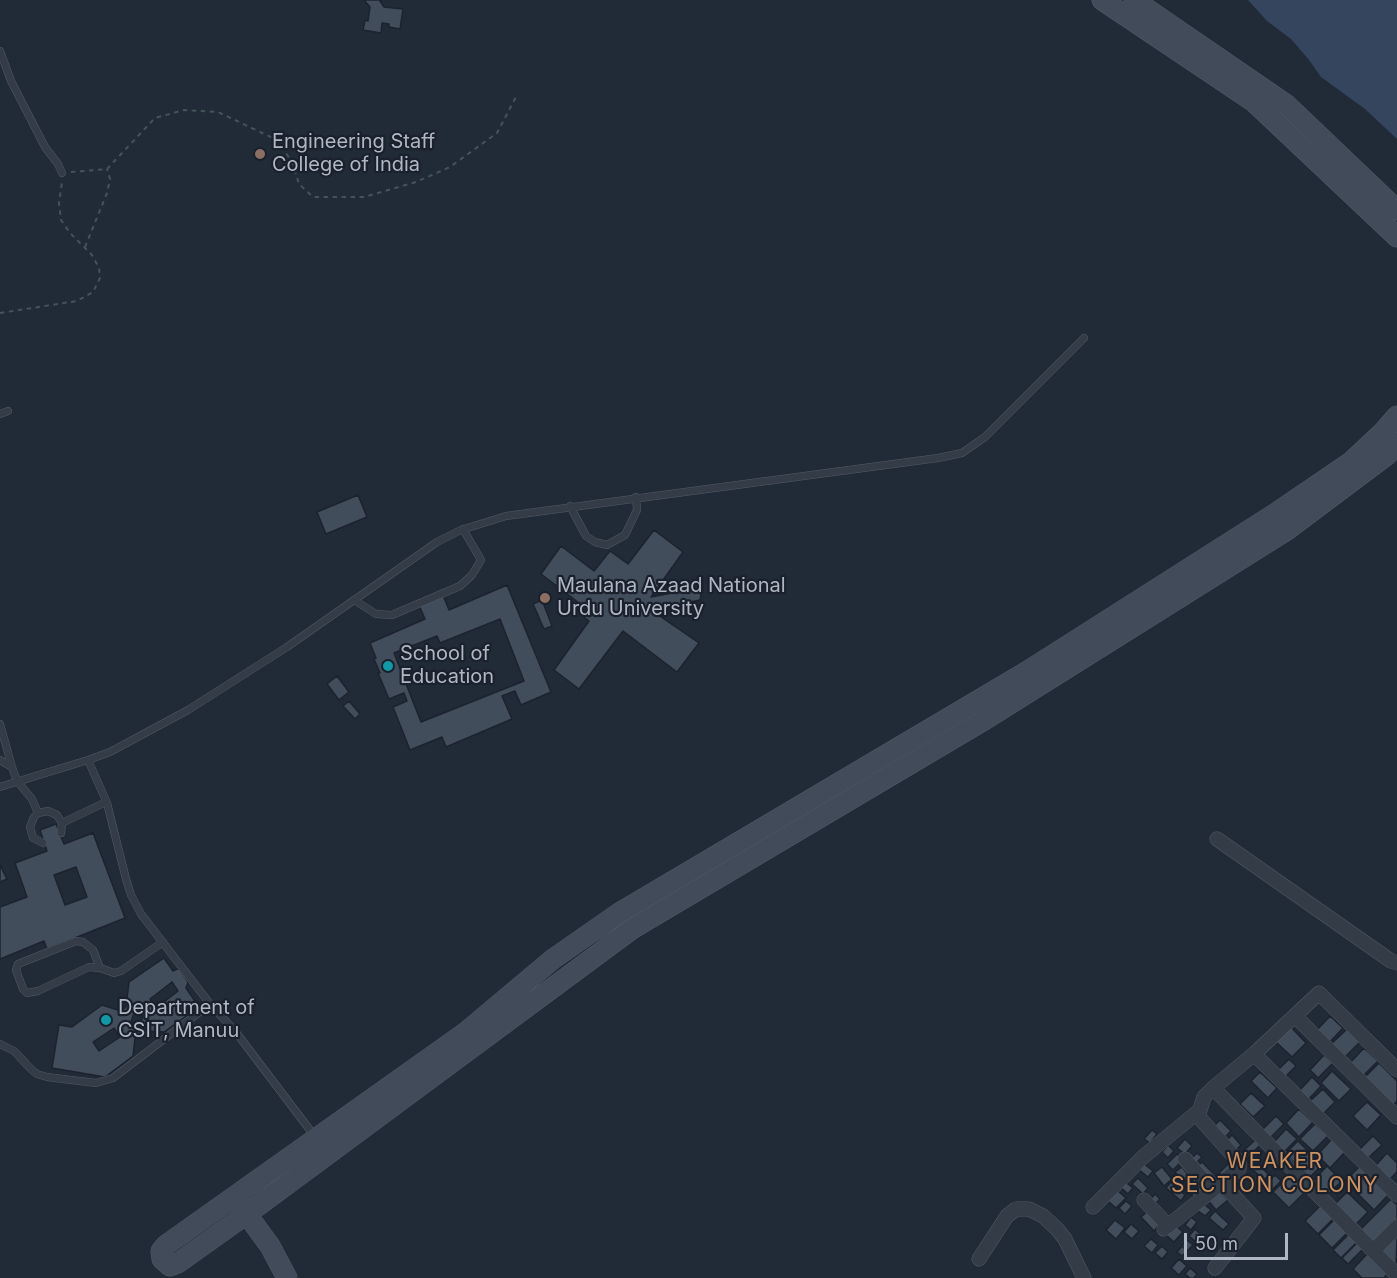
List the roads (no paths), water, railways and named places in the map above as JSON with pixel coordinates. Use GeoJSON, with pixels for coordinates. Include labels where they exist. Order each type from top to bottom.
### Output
{"type":"FeatureCollection","features":[{"type":"Feature","properties":{"kind":"street"},"geometry":{"type":"LineString","coordinates":[[1102,0],[1254,102],[1397,237]]}},
{"type":"Feature","properties":{"kind":"street"},"geometry":{"type":"LineString","coordinates":[[1134,0],[1287,105],[1397,210]]}},
{"type":"Feature","properties":{"kind":"street"},"geometry":{"type":"LineString","coordinates":[[1397,416],[1351,462],[1279,511],[1026,672],[619,913],[553,959],[466,1032],[166,1245],[168,1265],[178,1263],[246,1214],[632,929],[981,722],[1287,530],[1387,455],[1397,443]]}},
{"type":"Feature","properties":{"kind":"street"},"geometry":{"type":"LineString","coordinates":[[1217,839],[1397,963]]}},
{"type":"Feature","properties":{"kind":"street"},"geometry":{"type":"LineString","coordinates":[[1093,1207],[1143,1157],[1203,1107],[1204,1096],[1319,993],[1397,1070]]}},
{"type":"Feature","properties":{"kind":"street"},"geometry":{"type":"LineString","coordinates":[[1294,1016],[1397,1118]]}},
{"type":"Feature","properties":{"kind":"street"},"geometry":{"type":"LineString","coordinates":[[1254,1053],[1397,1196]]}},
{"type":"Feature","properties":{"kind":"street"},"geometry":{"type":"LineString","coordinates":[[1213,1088],[1397,1275]]}},
{"type":"Feature","properties":{"kind":"street"},"geometry":{"type":"LineString","coordinates":[[1144,1200],[1166,1228],[1239,1169],[1239,1162],[1196,1114]]}},
{"type":"Feature","properties":{"kind":"street"},"geometry":{"type":"LineString","coordinates":[[1185,1159],[1254,1218],[1215,1268]]}},
{"type":"Feature","properties":{"kind":"street"},"geometry":{"type":"LineString","coordinates":[[234,1196],[270,1246],[287,1278]]}},
{"type":"Feature","properties":{"kind":"street"},"geometry":{"type":"LineString","coordinates":[[979,1259],[1007,1216],[1016,1209],[1029,1209],[1043,1216],[1057,1228],[1065,1239],[1084,1278]]}},
{"type":"Feature","properties":{"kind":"street"},"geometry":{"type":"LineString","coordinates":[[1373,1251],[1397,1227]]}},
{"type":"Feature","properties":{"kind":"lane"},"geometry":{"type":"LineString","coordinates":[[0,51],[11,81],[45,147],[62,173]]}},
{"type":"Feature","properties":{"kind":"lane"},"geometry":{"type":"LineString","coordinates":[[0,787],[110,752],[188,710],[287,647],[437,542],[464,529],[506,516],[570,506],[962,453],[985,437],[1084,338]]}},
{"type":"Feature","properties":{"kind":"lane"},"geometry":{"type":"LineString","coordinates":[[0,414],[8,411]]}},
{"type":"Feature","properties":{"kind":"lane"},"geometry":{"type":"LineString","coordinates":[[570,506],[586,536],[595,542],[607,545],[625,535],[637,510],[636,497]]}},
{"type":"Feature","properties":{"kind":"lane"},"geometry":{"type":"LineString","coordinates":[[354,600],[376,614],[392,615],[460,585],[472,575],[481,560],[464,529]]}},
{"type":"Feature","properties":{"kind":"lane"},"geometry":{"type":"LineString","coordinates":[[0,724],[17,781],[32,800],[38,813]]}},
{"type":"Feature","properties":{"kind":"lane"},"geometry":{"type":"LineString","coordinates":[[0,760],[12,767]]}},
{"type":"Feature","properties":{"kind":"lane"},"geometry":{"type":"LineString","coordinates":[[88,760],[106,802],[131,895],[141,914],[210,1004],[224,1016],[316,1138]]}},
{"type":"Feature","properties":{"kind":"lane"},"geometry":{"type":"LineString","coordinates":[[62,823],[106,802]]}},
{"type":"Feature","properties":{"kind":"lane"},"geometry":{"type":"LineString","coordinates":[[43,843],[38,841],[31,832],[31,821],[38,813],[53,812],[57,815],[62,823],[61,833]]}},
{"type":"Feature","properties":{"kind":"lane"},"geometry":{"type":"LineString","coordinates":[[100,968],[93,950],[83,942],[76,941],[18,964],[16,970],[27,993],[38,991],[90,967],[114,973],[121,972],[163,942]]}},
{"type":"Feature","properties":{"kind":"lane"},"geometry":{"type":"LineString","coordinates":[[0,1044],[14,1051],[38,1074],[96,1083],[113,1078],[210,1004]]}},
{"type":"Feature","properties":{"kind":"water"},"geometry":{"type":"Polygon","coordinates":[[[1248,0],[1397,0],[1397,139],[1365,109],[1321,77],[1291,39],[1267,21],[1248,0]]]}},
{"type":"Feature","properties":{"kind":"place","name":"Engineering Staff College of India"},"geometry":{"type":"Point","coordinates":[260,154]}},
{"type":"Feature","properties":{"kind":"place","name":"Maulana Azaad National Urdu University"},"geometry":{"type":"Point","coordinates":[545,598]}},
{"type":"Feature","properties":{"kind":"place","name":"School of Education"},"geometry":{"type":"Point","coordinates":[388,666]}},
{"type":"Feature","properties":{"kind":"place","name":"Department of CSIT, Manuu"},"geometry":{"type":"Point","coordinates":[106,1020]}},
{"type":"Feature","properties":{"kind":"district","name":"WEAKER SECTION COLONY"},"geometry":{"type":"Point","coordinates":[1275,1174]}}]}
